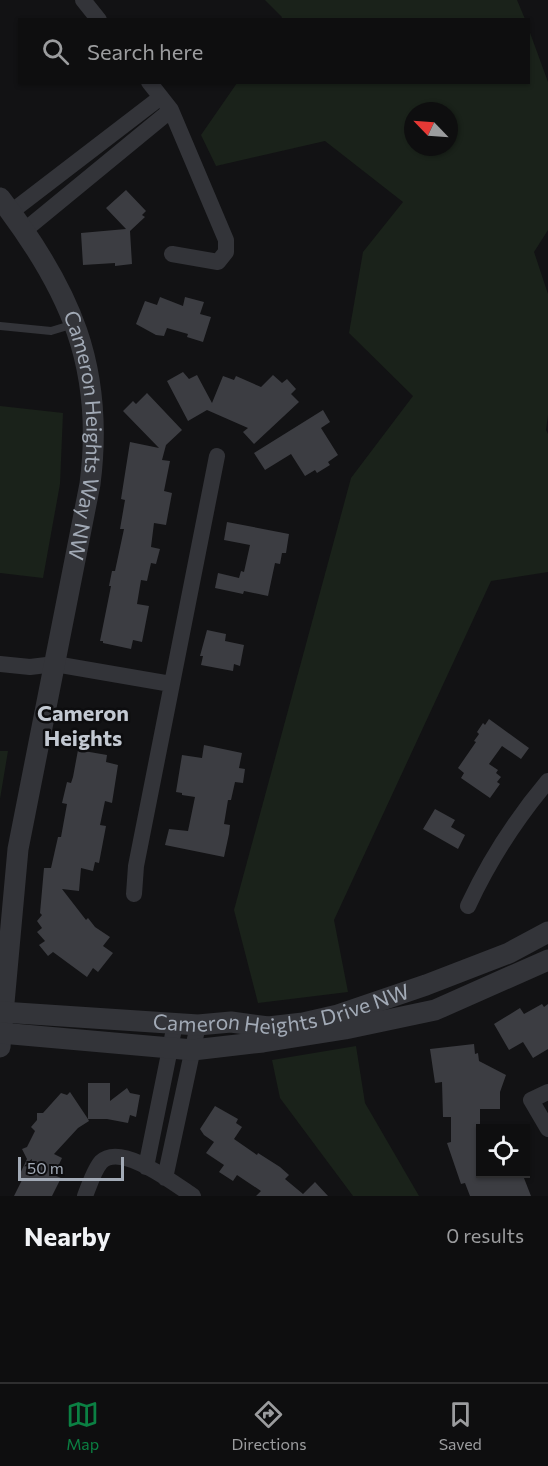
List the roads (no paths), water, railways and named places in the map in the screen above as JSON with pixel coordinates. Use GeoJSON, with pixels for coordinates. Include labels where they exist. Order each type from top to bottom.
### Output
{"type":"FeatureCollection","features":[{"type":"Feature","properties":{"kind":"street"},"geometry":{"type":"LineString","coordinates":[[83,0],[97,18]]}},
{"type":"Feature","properties":{"kind":"street"},"geometry":{"type":"LineString","coordinates":[[151,84],[166,103],[226,240],[226,252],[218,262],[172,254]]}},
{"type":"Feature","properties":{"kind":"street"},"geometry":{"type":"LineString","coordinates":[[6,205],[166,103]]}},
{"type":"Feature","properties":{"kind":"street"},"geometry":{"type":"LineString","coordinates":[[25,230],[166,103]]}},
{"type":"Feature","properties":{"kind":"street","name":"Cameron Heights Way NW"},"geometry":{"type":"LineString","coordinates":[[1,1031],[18,849],[90,484],[94,453],[94,414],[90,375],[75,324],[45,261],[6,205]]}},
{"type":"Feature","properties":{"kind":"street"},"geometry":{"type":"LineString","coordinates":[[134,894],[136,866],[217,456]]}},
{"type":"Feature","properties":{"kind":"street"},"geometry":{"type":"LineString","coordinates":[[0,664],[30,668],[55,664],[171,684]]}},
{"type":"Feature","properties":{"kind":"street"},"geometry":{"type":"LineString","coordinates":[[468,906],[481,880],[524,810],[548,781]]}},
{"type":"Feature","properties":{"kind":"street","name":"Cameron Heights Drive NW"},"geometry":{"type":"LineString","coordinates":[[341,1022],[426,985],[499,957],[548,932]]}},
{"type":"Feature","properties":{"kind":"street","name":"Cameron Heights Drive NW"},"geometry":{"type":"LineString","coordinates":[[1,1031],[193,1050],[341,1022],[435,1010],[548,960]]}},
{"type":"Feature","properties":{"kind":"street","name":"Cameron Heights Drive NW"},"geometry":{"type":"LineString","coordinates":[[1,1031],[231,1022],[265,1035]]}},
{"type":"Feature","properties":{"kind":"street"},"geometry":{"type":"LineString","coordinates":[[146,1167],[175,1024]]}},
{"type":"Feature","properties":{"kind":"street"},"geometry":{"type":"LineString","coordinates":[[165,1178],[198,1025]]}},
{"type":"Feature","properties":{"kind":"street"},"geometry":{"type":"LineString","coordinates":[[548,1092],[531,1100],[548,1129]]}},
{"type":"Feature","properties":{"kind":"street"},"geometry":{"type":"LineString","coordinates":[[85,1196],[100,1163],[110,1157],[130,1159],[193,1196]]}},
{"type":"Feature","properties":{"kind":"lane"},"geometry":{"type":"LineString","coordinates":[[0,326],[51,331],[75,324]]}},
{"type":"Feature","properties":{"kind":"district","name":"Cameron Heights"},"geometry":{"type":"Point","coordinates":[83,726]}}]}
